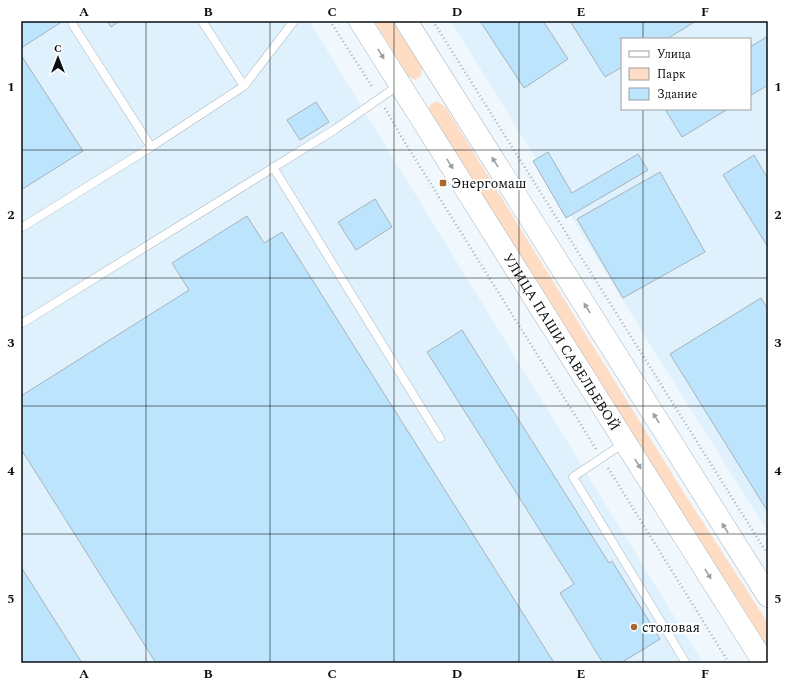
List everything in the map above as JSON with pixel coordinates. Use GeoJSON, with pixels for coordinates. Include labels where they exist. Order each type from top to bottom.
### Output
{"type":"FeatureCollection","features":[{"type":"Feature","properties":{"kind":"street","name":"УЛИЦА ПАШИ САВЕЛЬЕВОЙ"},"geometry":{"type":"LineString","coordinates":[[360,21],[764,663]]}},
{"type":"Feature","properties":{"kind":"street"},"geometry":{"type":"LineString","coordinates":[[406,21],[768,596]]}},
{"type":"Feature","properties":{"kind":"lane"},"geometry":{"type":"LineString","coordinates":[[202,21],[244,86]]}},
{"type":"Feature","properties":{"kind":"lane"},"geometry":{"type":"LineString","coordinates":[[21,228],[151,147],[244,86],[294,21]]}},
{"type":"Feature","properties":{"kind":"lane"},"geometry":{"type":"LineString","coordinates":[[73,25],[151,147]]}},
{"type":"Feature","properties":{"kind":"lane"},"geometry":{"type":"LineString","coordinates":[[21,324],[334,130],[400,84]]}},
{"type":"Feature","properties":{"kind":"lane"},"geometry":{"type":"LineString","coordinates":[[274,167],[440,438]]}},
{"type":"Feature","properties":{"kind":"lane"},"geometry":{"type":"LineString","coordinates":[[625,442],[573,477],[686,663]]}},
{"type":"Feature","properties":{"kind":"path"},"geometry":{"type":"LineString","coordinates":[[330,21],[729,663]]}},
{"type":"Feature","properties":{"kind":"path"},"geometry":{"type":"LineString","coordinates":[[433,21],[768,555]]}},
{"type":"Feature","properties":{"kind":"shaded area"},"geometry":{"type":"Polygon","coordinates":[[[21,21],[309,21],[703,663],[21,663],[21,21]]]}},
{"type":"Feature","properties":{"kind":"shaded area"},"geometry":{"type":"Polygon","coordinates":[[[451,21],[768,21],[768,532],[654,351],[451,21]]]}},
{"type":"Feature","properties":{"kind":"green space"},"geometry":{"type":"Polygon","coordinates":[[[374,21],[393,21],[422,68],[421,76],[415,80],[408,76],[374,21]]]}},
{"type":"Feature","properties":{"kind":"green space"},"geometry":{"type":"Polygon","coordinates":[[[437,101],[446,108],[684,493],[768,623],[768,659],[429,111],[430,105],[437,101]]]}},
{"type":"Feature","properties":{"kind":"building"},"geometry":{"type":"Polygon","coordinates":[[[21,21],[63,21],[21,48],[21,21]]]}},
{"type":"Feature","properties":{"kind":"building"},"geometry":{"type":"Polygon","coordinates":[[[107,21],[120,21],[111,27],[107,21]]]}},
{"type":"Feature","properties":{"kind":"building"},"geometry":{"type":"Polygon","coordinates":[[[480,21],[543,21],[568,59],[524,88],[480,21]]]}},
{"type":"Feature","properties":{"kind":"building"},"geometry":{"type":"Polygon","coordinates":[[[570,21],[696,21],[669,38],[621,38],[621,68],[605,77],[570,21]]]}},
{"type":"Feature","properties":{"kind":"building"},"geometry":{"type":"Polygon","coordinates":[[[768,36],[768,85],[751,95],[751,46],[768,36]]]}},
{"type":"Feature","properties":{"kind":"building"},"geometry":{"type":"Polygon","coordinates":[[[21,55],[83,151],[21,190],[21,55]]]}},
{"type":"Feature","properties":{"kind":"building"},"geometry":{"type":"Polygon","coordinates":[[[316,102],[329,122],[300,140],[287,120],[316,102]]]}},
{"type":"Feature","properties":{"kind":"building"},"geometry":{"type":"Polygon","coordinates":[[[666,110],[726,110],[682,137],[666,110]]]}},
{"type":"Feature","properties":{"kind":"building"},"geometry":{"type":"Polygon","coordinates":[[[548,152],[572,193],[638,154],[648,170],[566,218],[533,161],[548,152]]]}},
{"type":"Feature","properties":{"kind":"building"},"geometry":{"type":"Polygon","coordinates":[[[754,155],[768,179],[768,247],[723,175],[754,155]]]}},
{"type":"Feature","properties":{"kind":"building"},"geometry":{"type":"Polygon","coordinates":[[[660,172],[705,252],[623,298],[577,219],[660,172]]]}},
{"type":"Feature","properties":{"kind":"building"},"geometry":{"type":"Polygon","coordinates":[[[375,199],[392,227],[356,250],[338,222],[375,199]]]}},
{"type":"Feature","properties":{"kind":"building"},"geometry":{"type":"Polygon","coordinates":[[[247,216],[264,243],[282,232],[553,661],[550,663],[156,663],[21,449],[21,396],[189,290],[172,263],[247,216]]]}},
{"type":"Feature","properties":{"kind":"building"},"geometry":{"type":"Polygon","coordinates":[[[761,298],[768,310],[768,512],[670,354],[761,298]]]}},
{"type":"Feature","properties":{"kind":"building"},"geometry":{"type":"Polygon","coordinates":[[[462,330],[609,563],[612,561],[660,639],[621,663],[603,663],[560,593],[574,584],[427,352],[462,330]]]}},
{"type":"Feature","properties":{"kind":"building"},"geometry":{"type":"Polygon","coordinates":[[[21,567],[82,663],[21,663],[21,567]]]}},
{"type":"Feature","properties":{"kind":"place","name":"Энергомаш"},"geometry":{"type":"Point","coordinates":[443,183]}},
{"type":"Feature","properties":{"kind":"place","name":"столовая"},"geometry":{"type":"Point","coordinates":[634,627]}}]}
